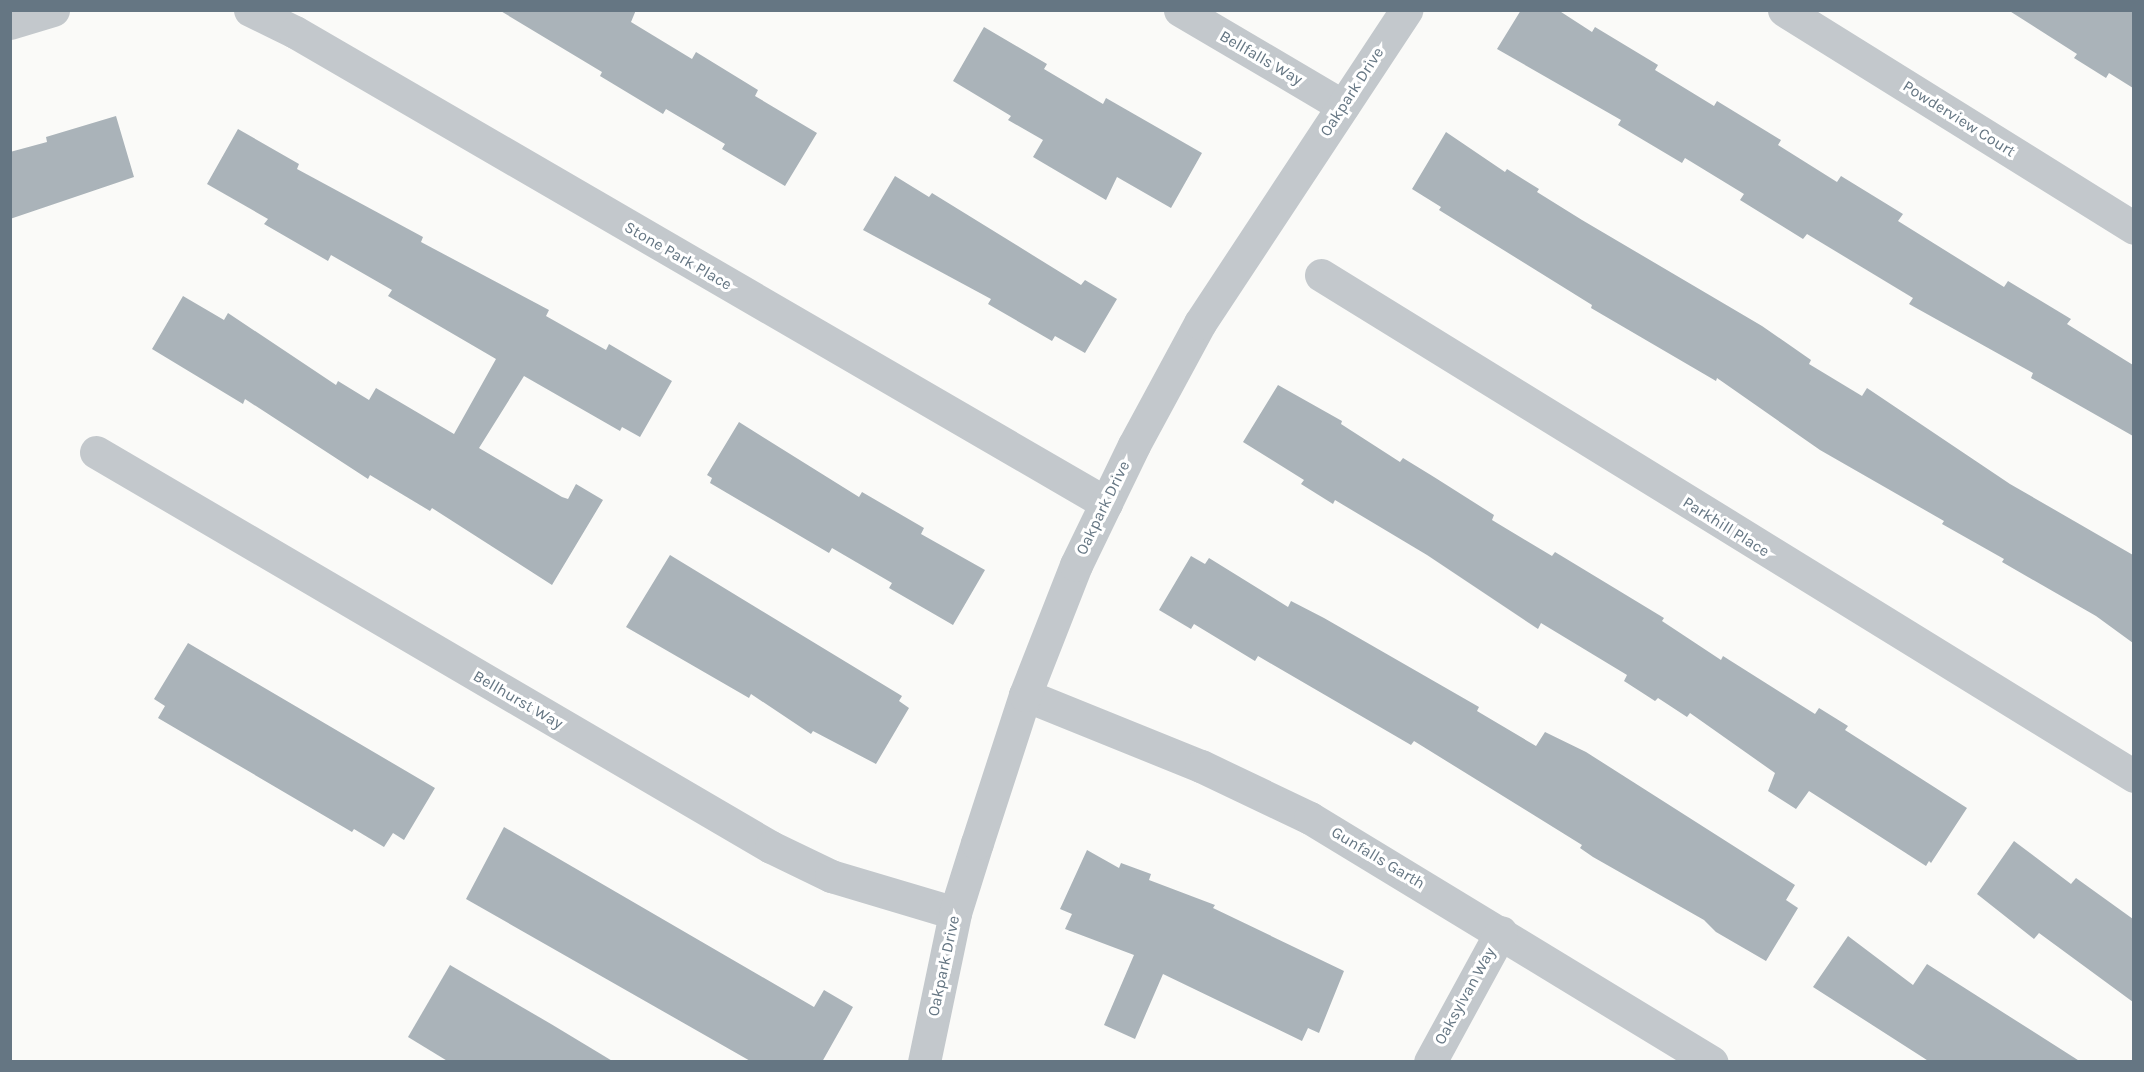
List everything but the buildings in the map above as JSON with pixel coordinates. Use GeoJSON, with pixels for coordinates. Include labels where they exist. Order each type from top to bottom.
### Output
{"type":"FeatureCollection","features":[{"type":"Feature","properties":{"kind":"street"},"geometry":{"type":"LineString","coordinates":[[10,23],[53,10]]}},
{"type":"Feature","properties":{"kind":"street","name":"Stone Park Place"},"geometry":{"type":"LineString","coordinates":[[250,10],[295,32],[1106,503]]}},
{"type":"Feature","properties":{"kind":"street","name":"Bellfalls Way"},"geometry":{"type":"LineString","coordinates":[[1180,10],[1343,106]]}},
{"type":"Feature","properties":{"kind":"street","name":"Oakpark Drive"},"geometry":{"type":"LineString","coordinates":[[924,1062],[956,913],[1025,695],[1076,565],[1200,323],[1406,10]]}},
{"type":"Feature","properties":{"kind":"street","name":"Powderview Court"},"geometry":{"type":"LineString","coordinates":[[1784,10],[2133,228]]}},
{"type":"Feature","properties":{"kind":"street","name":"Parkhill Place"},"geometry":{"type":"LineString","coordinates":[[1321,275],[2133,776]]}},
{"type":"Feature","properties":{"kind":"street","name":"Bellhurst Way"},"geometry":{"type":"LineString","coordinates":[[96,452],[771,847],[831,876],[956,913]]}},
{"type":"Feature","properties":{"kind":"street","name":"Gunfalls Garth"},"geometry":{"type":"LineString","coordinates":[[1025,695],[1201,765],[1310,818],[1712,1062]]}},
{"type":"Feature","properties":{"kind":"street","name":"Oaksylvan Way"},"geometry":{"type":"LineString","coordinates":[[1430,1062],[1501,932]]}}]}
